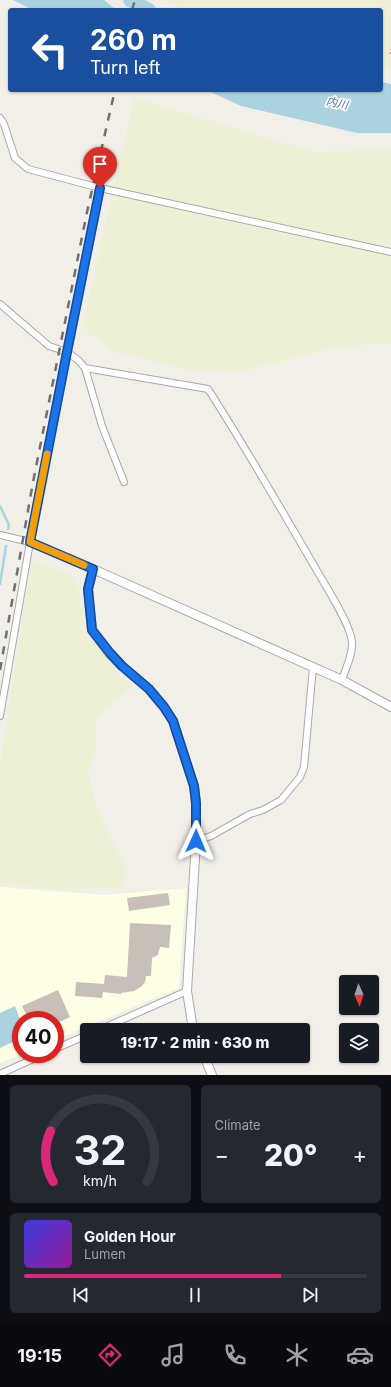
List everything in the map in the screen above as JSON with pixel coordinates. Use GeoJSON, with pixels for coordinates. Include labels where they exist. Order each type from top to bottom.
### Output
{"type":"FeatureCollection","features":[{"type":"Feature","properties":{"kind":"street"},"geometry":{"type":"LineString","coordinates":[[0,118],[4,124],[15,158],[28,169],[100,188],[391,252]]}},
{"type":"Feature","properties":{"kind":"street"},"geometry":{"type":"LineString","coordinates":[[0,716],[30,542],[100,188]]}},
{"type":"Feature","properties":{"kind":"street"},"geometry":{"type":"LineString","coordinates":[[0,304],[49,346],[67,352],[78,360],[85,368],[102,426],[124,482]]}},
{"type":"Feature","properties":{"kind":"street"},"geometry":{"type":"LineString","coordinates":[[85,368],[208,389],[242,443],[335,602],[350,632],[352,653],[342,680]]}},
{"type":"Feature","properties":{"kind":"street"},"geometry":{"type":"LineString","coordinates":[[0,535],[30,542],[93,569],[342,680],[391,707]]}},
{"type":"Feature","properties":{"kind":"street"},"geometry":{"type":"LineString","coordinates":[[93,569],[88,589],[92,630],[122,666],[149,689],[164,707],[173,721],[194,786],[196,803],[196,841],[187,991],[192,1023]]}},
{"type":"Feature","properties":{"kind":"street"},"geometry":{"type":"LineString","coordinates":[[196,841],[211,836],[250,814],[263,810],[281,800],[300,777],[304,767],[313,667]]}},
{"type":"Feature","properties":{"kind":"street"},"geometry":{"type":"LineString","coordinates":[[114,1023],[187,991]]}},
{"type":"Feature","properties":{"kind":"street"},"geometry":{"type":"LineString","coordinates":[[64,1045],[80,1038]]}},
{"type":"Feature","properties":{"kind":"street"},"geometry":{"type":"LineString","coordinates":[[0,1074],[24,1063]]}},
{"type":"Feature","properties":{"kind":"street"},"geometry":{"type":"LineString","coordinates":[[207,1063],[212,1075]]}},
{"type":"Feature","properties":{"kind":"path"},"geometry":{"type":"LineString","coordinates":[[390,54],[391,49]]}},
{"type":"Feature","properties":{"kind":"shaded area"},"geometry":{"type":"Polygon","coordinates":[[[162,0],[391,0],[391,70],[383,68],[383,8],[183,8],[162,0]]]}},
{"type":"Feature","properties":{"kind":"shaded area"},"geometry":{"type":"Polygon","coordinates":[[[134,98],[314,152],[391,149],[391,343],[338,347],[242,371],[189,370],[117,353],[82,328],[134,98]]]}},
{"type":"Feature","properties":{"kind":"shaded area"},"geometry":{"type":"Polygon","coordinates":[[[31,561],[68,572],[78,582],[85,631],[122,678],[133,686],[96,718],[95,753],[88,771],[96,806],[128,873],[120,887],[63,889],[0,884],[0,765],[31,561]]]}},
{"type":"Feature","properties":{"kind":"shaded area"},"geometry":{"type":"Polygon","coordinates":[[[0,887],[105,895],[186,888],[179,988],[96,1023],[80,1023],[80,1030],[64,1036],[64,1011],[12,1011],[12,1058],[0,1063],[0,887]]]}},
{"type":"Feature","properties":{"kind":"water"},"geometry":{"type":"Polygon","coordinates":[[[13,0],[104,0],[114,8],[29,8],[13,0]]]}},
{"type":"Feature","properties":{"kind":"water"},"geometry":{"type":"Polygon","coordinates":[[[383,82],[391,84],[391,133],[357,133],[241,106],[210,92],[383,92],[383,82]]]}},
{"type":"Feature","properties":{"kind":"water"},"geometry":{"type":"Polygon","coordinates":[[[15,1006],[17,1011],[12,1011],[12,1042],[0,1048],[0,1013],[15,1006]]]}},
{"type":"Feature","properties":{"kind":"building"},"geometry":{"type":"Polygon","coordinates":[[[168,893],[170,905],[129,911],[127,898],[168,893]]]}},
{"type":"Feature","properties":{"kind":"building"},"geometry":{"type":"Polygon","coordinates":[[[130,923],[171,925],[169,948],[160,947],[158,955],[152,958],[151,976],[146,976],[145,982],[142,986],[134,991],[121,994],[103,992],[102,998],[75,996],[76,982],[104,984],[105,975],[127,977],[130,923]]]}},
{"type":"Feature","properties":{"kind":"building"},"geometry":{"type":"Polygon","coordinates":[[[58,990],[70,1017],[64,1020],[64,1011],[24,1011],[22,1006],[58,990]]]}},
{"type":"Feature","properties":{"kind":"waterway","name":"内川"},"geometry":{"type":"LineString","coordinates":[[130,0],[145,8]]}},
{"type":"Feature","properties":{"kind":"waterway"},"geometry":{"type":"LineString","coordinates":[[0,506],[9,525],[8,529]]}},
{"type":"Feature","properties":{"kind":"waterway"},"geometry":{"type":"LineString","coordinates":[[0,584],[6,546]]}},
{"type":"Feature","properties":{"kind":"railway"},"geometry":{"type":"LineString","coordinates":[[133,8],[135,0]]}},
{"type":"Feature","properties":{"kind":"railway"},"geometry":{"type":"LineString","coordinates":[[0,670],[33,482],[87,212],[115,92]]}},
{"type":"Feature","properties":{"kind":"slow traffic"},"geometry":{"type":"LineString","coordinates":[[47,454],[30,542],[84,565]]}},
{"type":"Feature","properties":{"kind":"route"},"geometry":{"type":"LineString","coordinates":[[100,188],[30,542],[93,569],[88,589],[92,630],[122,666],[149,689],[173,721],[194,786],[196,803],[196,841]]}}]}
